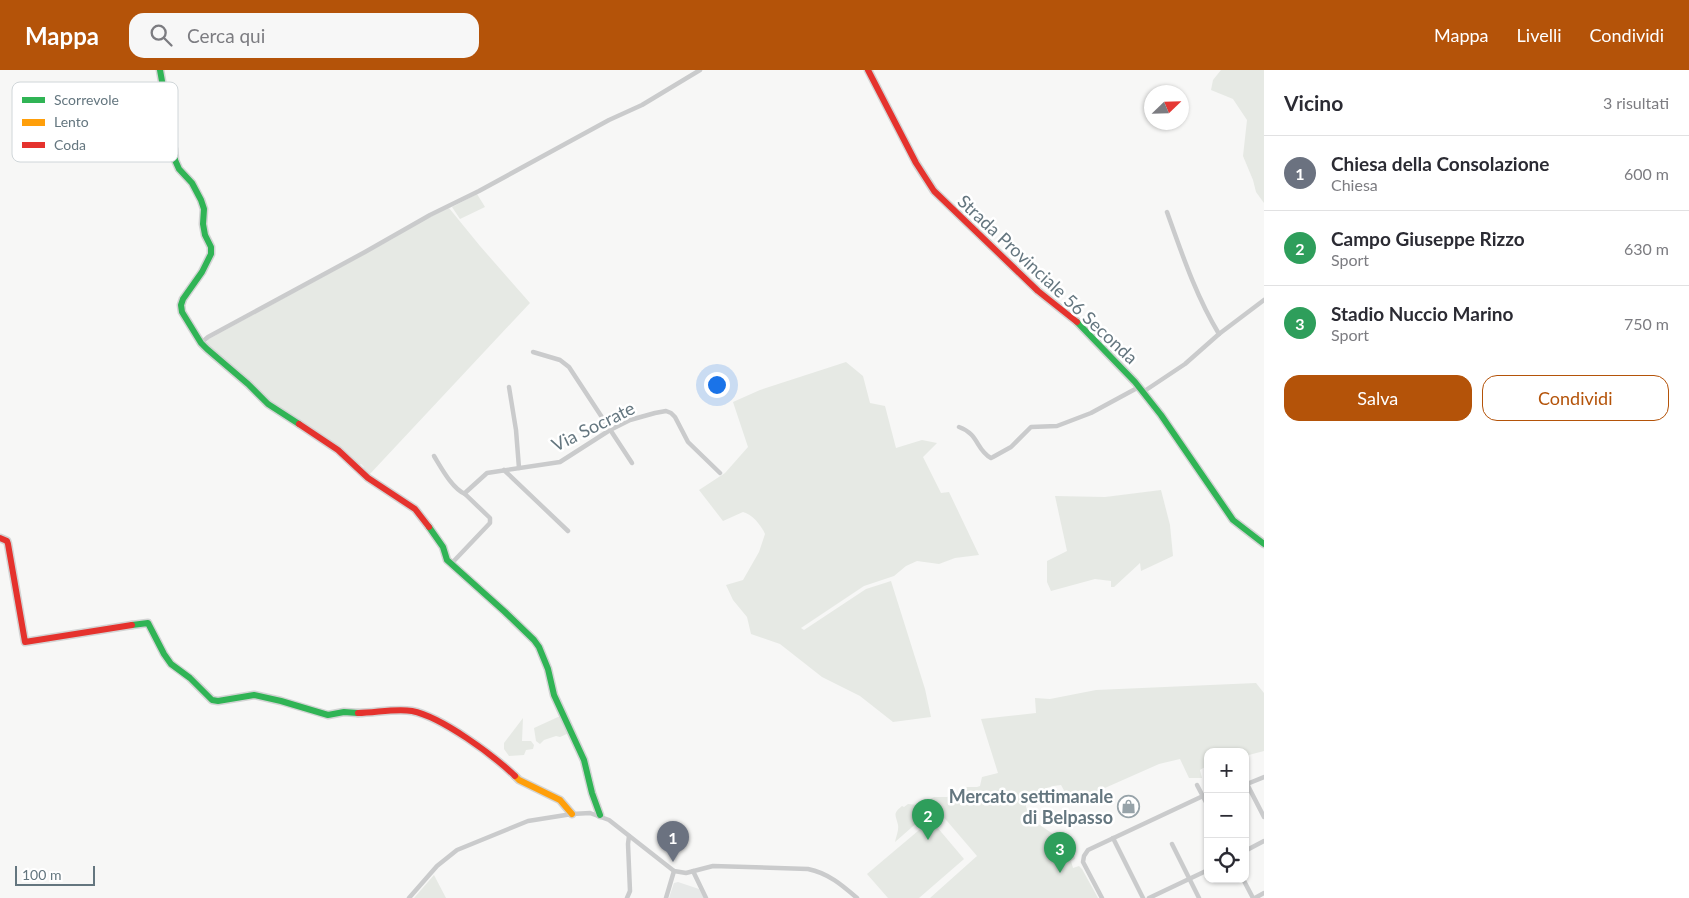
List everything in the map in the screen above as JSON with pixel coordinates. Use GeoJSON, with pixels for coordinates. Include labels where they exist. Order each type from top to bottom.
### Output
{"type":"FeatureCollection","features":[{"type":"Feature","properties":{"kind":"street"},"geometry":{"type":"LineString","coordinates":[[201,343],[208,337],[365,252],[430,214],[480,191],[609,120],[642,105],[700,70]]}},
{"type":"Feature","properties":{"kind":"street","name":"Strada Provinciale 56 Seconda"},"geometry":{"type":"LineString","coordinates":[[868,70],[912,156],[934,191],[1038,291],[1082,326],[1141,389],[1233,520],[1264,544]]}},
{"type":"Feature","properties":{"kind":"street"},"geometry":{"type":"LineString","coordinates":[[176,162],[179,169],[192,182],[201,200],[204,209],[202,224],[211,247],[211,254],[202,272],[186,292],[181,305],[182,312],[201,343],[268,404],[338,450],[368,478],[415,509],[442,543],[447,560],[534,640],[548,669],[554,695],[584,760],[592,793],[600,815]]}},
{"type":"Feature","properties":{"kind":"street"},"geometry":{"type":"LineString","coordinates":[[1167,212],[1202,304],[1219,334]]}},
{"type":"Feature","properties":{"kind":"street"},"geometry":{"type":"LineString","coordinates":[[959,427],[968,430],[985,454],[991,458],[994,457],[1010,446],[1031,427],[1057,426],[1091,413],[1141,389],[1185,364],[1219,334],[1264,300]]}},
{"type":"Feature","properties":{"kind":"street"},"geometry":{"type":"LineString","coordinates":[[533,352],[560,360],[569,366],[632,463]]}},
{"type":"Feature","properties":{"kind":"street"},"geometry":{"type":"LineString","coordinates":[[509,387],[516,430],[519,468]]}},
{"type":"Feature","properties":{"kind":"street","name":"Via Socrate"},"geometry":{"type":"LineString","coordinates":[[465,494],[486,473],[560,462],[610,430],[630,420],[666,411],[675,417],[688,442],[720,473]]}},
{"type":"Feature","properties":{"kind":"street"},"geometry":{"type":"LineString","coordinates":[[434,456],[444,472],[461,492],[491,521],[451,564]]}},
{"type":"Feature","properties":{"kind":"street"},"geometry":{"type":"LineString","coordinates":[[504,470],[568,531]]}},
{"type":"Feature","properties":{"kind":"street"},"geometry":{"type":"LineString","coordinates":[[0,538],[8,544],[25,642],[148,623],[171,664],[190,678],[212,700],[218,701],[254,695],[282,701],[328,715],[344,712],[412,711],[445,724],[502,764],[519,780],[560,800],[572,814]]}},
{"type":"Feature","properties":{"kind":"street"},"geometry":{"type":"LineString","coordinates":[[1249,783],[1264,777]]}},
{"type":"Feature","properties":{"kind":"street"},"geometry":{"type":"LineString","coordinates":[[1197,785],[1204,797]]}},
{"type":"Feature","properties":{"kind":"street"},"geometry":{"type":"LineString","coordinates":[[1249,790],[1264,818]]}},
{"type":"Feature","properties":{"kind":"street"},"geometry":{"type":"LineString","coordinates":[[1102,898],[1083,862],[1088,850],[1112,838],[1204,802]]}},
{"type":"Feature","properties":{"kind":"street"},"geometry":{"type":"LineString","coordinates":[[409,898],[437,866],[457,850],[528,821],[590,813],[600,815],[609,820],[674,871],[680,873],[722,866],[818,871],[834,879],[857,898]]}},
{"type":"Feature","properties":{"kind":"street"},"geometry":{"type":"LineString","coordinates":[[627,898],[630,891],[628,844],[630,836]]}},
{"type":"Feature","properties":{"kind":"street"},"geometry":{"type":"LineString","coordinates":[[1112,838],[1143,898]]}},
{"type":"Feature","properties":{"kind":"street"},"geometry":{"type":"LineString","coordinates":[[1249,849],[1264,841]]}},
{"type":"Feature","properties":{"kind":"street"},"geometry":{"type":"LineString","coordinates":[[1172,844],[1199,898]]}},
{"type":"Feature","properties":{"kind":"street"},"geometry":{"type":"LineString","coordinates":[[666,898],[674,871]]}},
{"type":"Feature","properties":{"kind":"street"},"geometry":{"type":"LineString","coordinates":[[693,871],[706,898]]}},
{"type":"Feature","properties":{"kind":"street"},"geometry":{"type":"LineString","coordinates":[[1149,898],[1204,872]]}},
{"type":"Feature","properties":{"kind":"street"},"geometry":{"type":"LineString","coordinates":[[1245,883],[1254,898],[1264,893]]}},
{"type":"Feature","properties":{"kind":"shaded area"},"geometry":{"type":"Polygon","coordinates":[[[1221,70],[1264,70],[1264,203],[1256,192],[1243,156],[1247,120],[1233,99],[1211,90],[1213,80],[1221,70]]]}},
{"type":"Feature","properties":{"kind":"shaded area"},"geometry":{"type":"Polygon","coordinates":[[[477,194],[485,207],[460,219],[452,207],[477,194]]]}},
{"type":"Feature","properties":{"kind":"shaded area"},"geometry":{"type":"Polygon","coordinates":[[[449,208],[530,303],[369,475],[362,469],[364,467],[361,464],[358,466],[269,403],[205,344],[209,339],[394,238],[412,226],[449,208]]]}},
{"type":"Feature","properties":{"kind":"shaded area"},"geometry":{"type":"Polygon","coordinates":[[[846,362],[863,376],[870,403],[885,406],[896,448],[922,440],[937,443],[923,457],[941,493],[949,492],[979,555],[955,558],[939,564],[917,561],[906,566],[894,576],[864,586],[801,628],[804,630],[866,589],[891,581],[925,689],[931,717],[893,722],[860,696],[822,677],[780,644],[751,634],[747,617],[733,600],[726,585],[743,580],[759,552],[765,534],[750,515],[743,512],[723,521],[699,490],[725,473],[748,447],[733,402],[760,390],[846,362]]]}},
{"type":"Feature","properties":{"kind":"shaded area"},"geometry":{"type":"Polygon","coordinates":[[[1161,490],[1170,525],[1173,556],[1141,571],[1140,563],[1114,587],[1111,587],[1111,581],[1095,579],[1051,591],[1047,582],[1047,561],[1067,551],[1055,496],[1105,497],[1161,490]]]}},
{"type":"Feature","properties":{"kind":"shaded area"},"geometry":{"type":"Polygon","coordinates":[[[1256,683],[1264,693],[1264,751],[1249,755],[1249,748],[1204,748],[1204,768],[1200,770],[1202,778],[1189,778],[1180,759],[1159,764],[1071,803],[1061,785],[1042,790],[1026,800],[1026,808],[1035,821],[1072,844],[1075,859],[1071,861],[1073,868],[1079,866],[1082,869],[1098,898],[930,898],[977,856],[935,807],[895,842],[898,831],[896,813],[899,809],[908,804],[919,805],[934,797],[947,797],[967,787],[980,786],[982,777],[998,773],[981,719],[1036,713],[1035,698],[1050,699],[1096,690],[1256,683]]]}},
{"type":"Feature","properties":{"kind":"shaded area"},"geometry":{"type":"Polygon","coordinates":[[[561,717],[569,733],[544,740],[540,744],[536,741],[534,728],[561,717]]]}},
{"type":"Feature","properties":{"kind":"shaded area"},"geometry":{"type":"Polygon","coordinates":[[[523,718],[522,741],[531,741],[534,745],[533,749],[526,750],[524,755],[509,756],[504,749],[504,743],[523,718]]]}},
{"type":"Feature","properties":{"kind":"shaded area"},"geometry":{"type":"Polygon","coordinates":[[[931,820],[964,859],[919,898],[888,898],[867,874],[931,820]]]}},
{"type":"Feature","properties":{"kind":"shaded area"},"geometry":{"type":"Polygon","coordinates":[[[434,875],[446,898],[414,898],[434,875]]]}},
{"type":"Feature","properties":{"kind":"shaded area"},"geometry":{"type":"Polygon","coordinates":[[[678,882],[699,889],[704,898],[669,898],[674,883],[678,882]]]}},
{"type":"Feature","properties":{"kind":"traffic: fast"},"geometry":{"type":"LineString","coordinates":[[160,70],[162,82]]}},
{"type":"Feature","properties":{"kind":"traffic: fast"},"geometry":{"type":"LineString","coordinates":[[176,162],[179,169],[192,183],[201,200],[204,209],[203,224],[205,235],[211,247],[211,254],[202,272],[183,299],[181,305],[182,312],[201,343],[207,349],[268,404],[299,424]]}},
{"type":"Feature","properties":{"kind":"traffic: fast"},"geometry":{"type":"LineString","coordinates":[[1077,322],[1135,382],[1161,415],[1233,520],[1264,544]]}},
{"type":"Feature","properties":{"kind":"traffic: fast"},"geometry":{"type":"LineString","coordinates":[[429,527],[443,547],[447,560],[505,612],[539,647],[548,669],[554,695],[584,760],[592,793],[600,815]]}},
{"type":"Feature","properties":{"kind":"traffic: fast"},"geometry":{"type":"LineString","coordinates":[[132,625],[148,623],[171,664],[190,678],[212,700],[218,701],[254,695],[328,715],[344,712],[358,713]]}},
{"type":"Feature","properties":{"kind":"traffic: slow"},"geometry":{"type":"LineString","coordinates":[[515,776],[519,780],[560,800],[572,814]]}},
{"type":"Feature","properties":{"kind":"traffic: jam"},"geometry":{"type":"LineString","coordinates":[[868,70],[916,163],[934,191],[1038,291],[1077,322]]}},
{"type":"Feature","properties":{"kind":"traffic: jam"},"geometry":{"type":"LineString","coordinates":[[299,424],[338,450],[368,478],[415,509],[429,527]]}},
{"type":"Feature","properties":{"kind":"traffic: jam"},"geometry":{"type":"LineString","coordinates":[[0,538],[7,541],[8,544],[25,642],[132,625]]}},
{"type":"Feature","properties":{"kind":"traffic: jam"},"geometry":{"type":"LineString","coordinates":[[358,713],[399,710],[412,711],[424,715],[466,738],[515,776]]}},
{"type":"Feature","properties":{"kind":"place","name":"Mercato settimanale di Belpasso"},"geometry":{"type":"Point","coordinates":[1129,806]}},
{"type":"Feature","properties":{"kind":"place","name":"Campo Giuseppe Rizzo"},"geometry":{"type":"Point","coordinates":[928,840]}},
{"type":"Feature","properties":{"kind":"place","name":"Chiesa della Consolazione"},"geometry":{"type":"Point","coordinates":[673,862]}},
{"type":"Feature","properties":{"kind":"place","name":"Stadio Nuccio Marino"},"geometry":{"type":"Point","coordinates":[1060,873]}}]}
